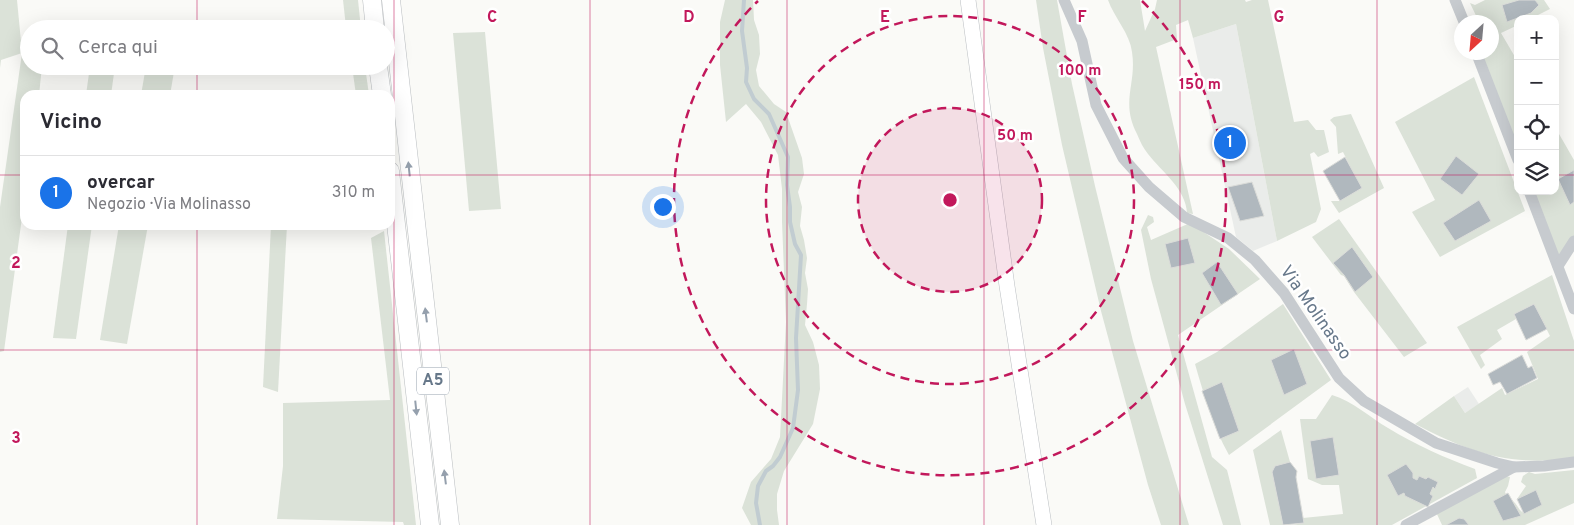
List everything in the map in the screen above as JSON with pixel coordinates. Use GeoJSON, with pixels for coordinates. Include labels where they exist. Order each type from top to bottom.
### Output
{"type":"FeatureCollection","features":[{"type":"Feature","properties":{"kind":"highway"},"geometry":{"type":"LineString","coordinates":[[372,0],[374,20]]}},
{"type":"Feature","properties":{"kind":"highway","name":"A5"},"geometry":{"type":"LineString","coordinates":[[391,0],[393,20]]}},
{"type":"Feature","properties":{"kind":"highway","name":"A5"},"geometry":{"type":"LineString","coordinates":[[395,38],[450,525]]}},
{"type":"Feature","properties":{"kind":"highway"},"geometry":{"type":"LineString","coordinates":[[379,75],[381,90]]}},
{"type":"Feature","properties":{"kind":"highway","name":"A5"},"geometry":{"type":"LineString","coordinates":[[395,217],[430,525]]}},
{"type":"Feature","properties":{"kind":"main road"},"geometry":{"type":"LineString","coordinates":[[968,0],[1009,295],[1044,525]]}},
{"type":"Feature","properties":{"kind":"street","name":"Via Molinasso"},"geometry":{"type":"LineString","coordinates":[[1064,0],[1082,41],[1096,105],[1124,158],[1149,187],[1184,217],[1228,238],[1255,260],[1284,293],[1339,378],[1364,401],[1436,443],[1497,464],[1514,467],[1574,462]]}},
{"type":"Feature","properties":{"kind":"street"},"geometry":{"type":"LineString","coordinates":[[1455,0],[1461,15]]}},
{"type":"Feature","properties":{"kind":"street"},"geometry":{"type":"LineString","coordinates":[[1479,60],[1514,150]]}},
{"type":"Feature","properties":{"kind":"street"},"geometry":{"type":"LineString","coordinates":[[1531,195],[1574,309]]}},
{"type":"Feature","properties":{"kind":"street"},"geometry":{"type":"LineString","coordinates":[[1558,266],[1574,241]]}},
{"type":"Feature","properties":{"kind":"street"},"geometry":{"type":"LineString","coordinates":[[1406,525],[1514,467]]}},
{"type":"Feature","properties":{"kind":"shaded area"},"geometry":{"type":"Polygon","coordinates":[[[0,0],[17,0],[20,54],[1,60],[0,68],[0,0]]]}},
{"type":"Feature","properties":{"kind":"shaded area"},"geometry":{"type":"Polygon","coordinates":[[[343,0],[358,0],[360,20],[345,20],[343,0]]]}},
{"type":"Feature","properties":{"kind":"shaded area"},"geometry":{"type":"Polygon","coordinates":[[[725,0],[753,0],[754,20],[759,35],[760,54],[756,70],[759,86],[774,104],[786,112],[802,158],[804,174],[798,192],[802,207],[800,226],[807,258],[805,273],[808,289],[805,325],[813,342],[819,365],[820,389],[813,424],[784,471],[777,494],[779,525],[751,525],[742,508],[751,482],[771,459],[780,437],[786,322],[782,189],[778,155],[761,122],[746,104],[726,122],[720,65],[720,22],[725,0]]]}},
{"type":"Feature","properties":{"kind":"shaded area"},"geometry":{"type":"Polygon","coordinates":[[[1036,0],[1057,0],[1072,84],[1133,341],[1189,525],[1161,525],[1148,485],[1101,311],[1062,145],[1043,48],[1036,0]]]}},
{"type":"Feature","properties":{"kind":"shaded area"},"geometry":{"type":"Polygon","coordinates":[[[1108,0],[1140,0],[1145,31],[1157,0],[1245,0],[1246,2],[1268,0],[1294,122],[1308,120],[1316,130],[1324,130],[1329,152],[1318,157],[1314,152],[1310,154],[1321,209],[1316,222],[1277,241],[1236,24],[1193,38],[1188,20],[1176,25],[1177,39],[1156,47],[1193,214],[1187,213],[1186,204],[1178,189],[1146,152],[1132,122],[1129,102],[1133,63],[1131,45],[1108,0]]]}},
{"type":"Feature","properties":{"kind":"shaded area"},"geometry":{"type":"Polygon","coordinates":[[[1485,0],[1544,0],[1550,9],[1538,15],[1514,15],[1514,27],[1501,33],[1514,55],[1514,139],[1484,60],[1499,60],[1499,15],[1476,15],[1470,3],[1475,5],[1485,0]]]}},
{"type":"Feature","properties":{"kind":"shaded area"},"geometry":{"type":"Polygon","coordinates":[[[1236,24],[1277,241],[1253,251],[1236,237],[1193,38],[1236,24]]]}},
{"type":"Feature","properties":{"kind":"shaded area"},"geometry":{"type":"Polygon","coordinates":[[[485,32],[501,209],[469,211],[453,33],[485,32]]]}},
{"type":"Feature","properties":{"kind":"shaded area"},"geometry":{"type":"Polygon","coordinates":[[[20,67],[20,75],[41,75],[40,90],[20,90],[20,230],[4,351],[0,352],[0,207],[20,67]]]}},
{"type":"Feature","properties":{"kind":"shaded area"},"geometry":{"type":"Polygon","coordinates":[[[89,75],[114,75],[112,90],[87,90],[89,75]]]}},
{"type":"Feature","properties":{"kind":"shaded area"},"geometry":{"type":"Polygon","coordinates":[[[144,75],[173,75],[171,90],[142,90],[144,75]]]}},
{"type":"Feature","properties":{"kind":"shaded area"},"geometry":{"type":"Polygon","coordinates":[[[353,75],[366,75],[368,90],[355,90],[353,75]]]}},
{"type":"Feature","properties":{"kind":"shaded area"},"geometry":{"type":"Polygon","coordinates":[[[1474,77],[1514,182],[1514,195],[1519,195],[1525,211],[1440,257],[1412,212],[1435,200],[1395,122],[1474,77]]]}},
{"type":"Feature","properties":{"kind":"shaded area"},"geometry":{"type":"Polygon","coordinates":[[[1351,114],[1384,188],[1339,213],[1331,201],[1340,201],[1361,188],[1343,152],[1338,154],[1336,127],[1330,120],[1334,117],[1351,114]]]}},
{"type":"Feature","properties":{"kind":"shaded area"},"geometry":{"type":"Polygon","coordinates":[[[1559,134],[1574,160],[1574,236],[1558,256],[1535,195],[1559,195],[1559,134]]]}},
{"type":"Feature","properties":{"kind":"shaded area"},"geometry":{"type":"Polygon","coordinates":[[[1148,215],[1153,217],[1154,222],[1147,227],[1151,240],[1190,223],[1229,249],[1260,279],[1178,335],[1212,457],[1227,470],[1241,525],[1223,525],[1185,404],[1151,279],[1141,230],[1148,215]]]}},
{"type":"Feature","properties":{"kind":"shaded area"},"geometry":{"type":"Polygon","coordinates":[[[1339,219],[1427,343],[1404,357],[1344,276],[1341,275],[1312,237],[1339,219]]]}},
{"type":"Feature","properties":{"kind":"shaded area"},"geometry":{"type":"Polygon","coordinates":[[[67,230],[91,230],[76,339],[53,338],[67,230]]]}},
{"type":"Feature","properties":{"kind":"shaded area"},"geometry":{"type":"Polygon","coordinates":[[[118,230],[147,230],[127,344],[100,340],[118,230]]]}},
{"type":"Feature","properties":{"kind":"shaded area"},"geometry":{"type":"Polygon","coordinates":[[[271,230],[287,230],[278,392],[263,387],[271,230]]]}},
{"type":"Feature","properties":{"kind":"shaded area"},"geometry":{"type":"Polygon","coordinates":[[[384,231],[416,525],[404,525],[403,522],[277,519],[283,466],[283,403],[390,400],[371,238],[384,231]]]}},
{"type":"Feature","properties":{"kind":"shaded area"},"geometry":{"type":"Polygon","coordinates":[[[1552,275],[1574,341],[1574,458],[1530,461],[1491,455],[1454,443],[1415,424],[1454,396],[1465,413],[1502,388],[1505,395],[1538,379],[1527,352],[1550,336],[1534,304],[1514,314],[1516,319],[1497,330],[1502,339],[1480,355],[1485,365],[1481,369],[1457,327],[1552,275]]]}},
{"type":"Feature","properties":{"kind":"shaded area"},"geometry":{"type":"Polygon","coordinates":[[[1283,304],[1331,380],[1229,455],[1205,399],[1195,364],[1217,352],[1283,304]]]}},
{"type":"Feature","properties":{"kind":"shaded area"},"geometry":{"type":"Polygon","coordinates":[[[1468,387],[1479,404],[1465,413],[1454,396],[1468,387]]]}},
{"type":"Feature","properties":{"kind":"shaded area"},"geometry":{"type":"Polygon","coordinates":[[[1332,395],[1354,405],[1381,424],[1409,440],[1475,469],[1477,478],[1392,525],[1291,525],[1304,523],[1303,518],[1343,514],[1339,485],[1322,485],[1308,479],[1300,419],[1316,419],[1332,395]]]}},
{"type":"Feature","properties":{"kind":"shaded area"},"geometry":{"type":"Polygon","coordinates":[[[1281,430],[1290,462],[1275,466],[1272,472],[1283,525],[1270,525],[1253,450],[1281,430]]]}},
{"type":"Feature","properties":{"kind":"shaded area"},"geometry":{"type":"Polygon","coordinates":[[[1574,470],[1574,503],[1525,525],[1469,525],[1459,518],[1446,525],[1442,525],[1436,512],[1506,476],[1510,477],[1505,492],[1524,513],[1517,499],[1526,486],[1521,482],[1523,476],[1529,472],[1535,474],[1574,470]]]}},
{"type":"Feature","properties":{"kind":"building"},"geometry":{"type":"Polygon","coordinates":[[[1519,0],[1535,0],[1539,5],[1531,13],[1514,15],[1514,19],[1507,22],[1502,5],[1519,0]]]}},
{"type":"Feature","properties":{"kind":"building"},"geometry":{"type":"Polygon","coordinates":[[[1456,156],[1479,174],[1462,195],[1440,179],[1456,156]]]}},
{"type":"Feature","properties":{"kind":"building"},"geometry":{"type":"Polygon","coordinates":[[[1345,157],[1362,188],[1340,201],[1323,171],[1345,157]]]}},
{"type":"Feature","properties":{"kind":"building"},"geometry":{"type":"Polygon","coordinates":[[[1574,170],[1574,202],[1570,205],[1559,181],[1559,178],[1574,170]]]}},
{"type":"Feature","properties":{"kind":"building"},"geometry":{"type":"Polygon","coordinates":[[[1252,182],[1264,216],[1240,221],[1228,187],[1252,182]]]}},
{"type":"Feature","properties":{"kind":"building"},"geometry":{"type":"Polygon","coordinates":[[[1479,200],[1491,221],[1455,241],[1443,223],[1479,200]]]}},
{"type":"Feature","properties":{"kind":"building"},"geometry":{"type":"Polygon","coordinates":[[[1188,238],[1195,263],[1171,268],[1165,244],[1188,238]]]}},
{"type":"Feature","properties":{"kind":"building"},"geometry":{"type":"Polygon","coordinates":[[[1352,247],[1373,277],[1355,292],[1344,275],[1333,263],[1352,247]]]}},
{"type":"Feature","properties":{"kind":"building"},"geometry":{"type":"Polygon","coordinates":[[[1217,262],[1238,294],[1221,305],[1202,273],[1217,262]]]}},
{"type":"Feature","properties":{"kind":"building"},"geometry":{"type":"Polygon","coordinates":[[[1534,304],[1547,329],[1526,340],[1514,314],[1534,304]]]}},
{"type":"Feature","properties":{"kind":"building"},"geometry":{"type":"Polygon","coordinates":[[[1294,349],[1307,384],[1284,395],[1271,360],[1294,349]]]}},
{"type":"Feature","properties":{"kind":"building"},"geometry":{"type":"Polygon","coordinates":[[[1522,355],[1528,368],[1532,366],[1537,378],[1507,394],[1500,382],[1493,385],[1488,374],[1522,355]]]}},
{"type":"Feature","properties":{"kind":"building"},"geometry":{"type":"Polygon","coordinates":[[[1222,382],[1239,431],[1220,439],[1202,391],[1222,382]]]}},
{"type":"Feature","properties":{"kind":"building"},"geometry":{"type":"Polygon","coordinates":[[[1333,437],[1339,475],[1316,479],[1310,441],[1333,437]]]}},
{"type":"Feature","properties":{"kind":"building"},"geometry":{"type":"Polygon","coordinates":[[[1290,462],[1297,471],[1296,477],[1304,523],[1283,525],[1272,472],[1275,466],[1290,462]]]}},
{"type":"Feature","properties":{"kind":"building"},"geometry":{"type":"Polygon","coordinates":[[[1406,464],[1413,473],[1413,478],[1417,480],[1419,476],[1426,479],[1428,477],[1438,482],[1430,494],[1433,496],[1428,507],[1405,496],[1404,493],[1398,496],[1387,475],[1406,464]]]}},
{"type":"Feature","properties":{"kind":"building"},"geometry":{"type":"Polygon","coordinates":[[[1536,490],[1542,505],[1524,514],[1517,499],[1536,490]]]}},
{"type":"Feature","properties":{"kind":"building"},"geometry":{"type":"Polygon","coordinates":[[[1508,493],[1521,516],[1503,521],[1493,501],[1508,493]]]}},
{"type":"Feature","properties":{"kind":"building"},"geometry":{"type":"Polygon","coordinates":[[[1459,518],[1464,519],[1469,525],[1446,525],[1459,518]]]}},
{"type":"Feature","properties":{"kind":"waterway"},"geometry":{"type":"LineString","coordinates":[[744,0],[742,31],[747,68],[746,82],[754,99],[769,114],[788,157],[787,185],[790,222],[795,244],[801,255],[796,338],[798,390],[793,428],[780,457],[766,471],[758,486],[756,503],[760,525]]}},
{"type":"Feature","properties":{"kind":"place","name":"overcar"},"geometry":{"type":"Point","coordinates":[1230,143]}}]}
